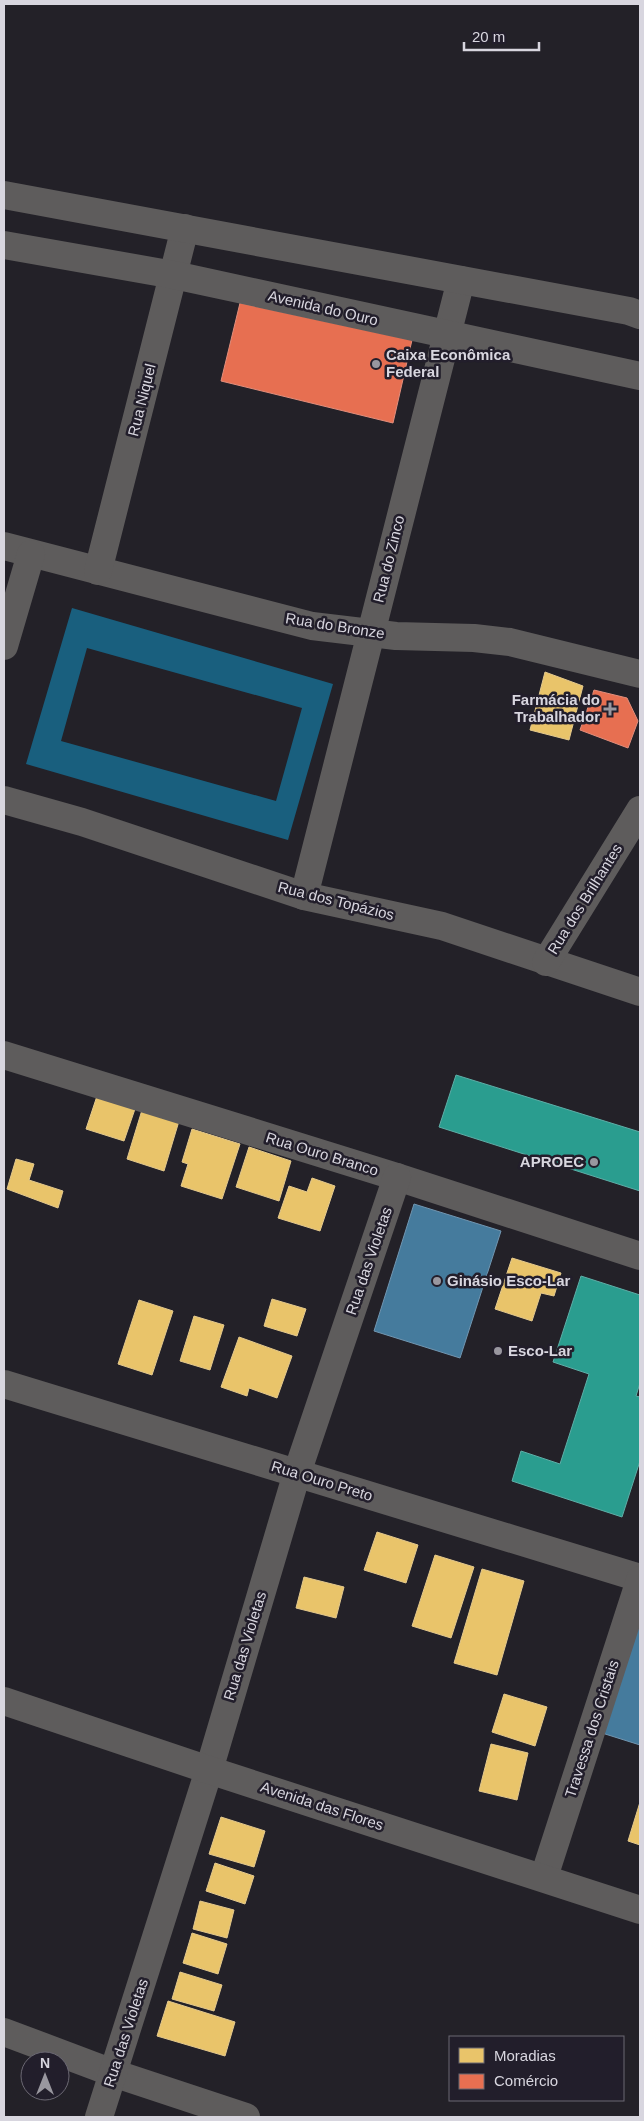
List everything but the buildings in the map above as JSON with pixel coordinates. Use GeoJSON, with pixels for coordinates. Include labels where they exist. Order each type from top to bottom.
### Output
{"type":"FeatureCollection","features":[{"type":"Feature","properties":{"kind":"street"},"geometry":{"type":"LineString","coordinates":[[4,195],[640,315]]}},
{"type":"Feature","properties":{"kind":"street","name":"Rua Niquel"},"geometry":{"type":"LineString","coordinates":[[98,571],[185,228]]}},
{"type":"Feature","properties":{"kind":"street","name":"Avenida do Ouro"},"geometry":{"type":"LineString","coordinates":[[4,245],[174,275],[446,336],[640,376]]}},
{"type":"Feature","properties":{"kind":"street","name":"Rua do Zinco"},"geometry":{"type":"LineString","coordinates":[[304,896],[461,280]]}},
{"type":"Feature","properties":{"kind":"street","name":"Rua do Bronze"},"geometry":{"type":"LineString","coordinates":[[4,546],[312,626],[396,636],[474,638],[510,642],[640,674]]}},
{"type":"Feature","properties":{"kind":"street"},"geometry":{"type":"LineString","coordinates":[[4,646],[31,554]]}},
{"type":"Feature","properties":{"kind":"street","name":"Rua dos Topázios"},"geometry":{"type":"LineString","coordinates":[[4,800],[82,822],[304,896],[442,926],[640,992]]}},
{"type":"Feature","properties":{"kind":"street","name":"Rua dos Brilhantes"},"geometry":{"type":"LineString","coordinates":[[546,962],[640,810]]}},
{"type":"Feature","properties":{"kind":"street","name":"Rua Ouro Branco"},"geometry":{"type":"LineString","coordinates":[[4,1055],[397,1177],[640,1256]]}},
{"type":"Feature","properties":{"kind":"street","name":"Rua das Violetas"},"geometry":{"type":"LineString","coordinates":[[99,2117],[209,1770],[297,1473],[397,1177]]}},
{"type":"Feature","properties":{"kind":"street","name":"Rua Ouro Preto"},"geometry":{"type":"LineString","coordinates":[[4,1384],[640,1579]]}},
{"type":"Feature","properties":{"kind":"street","name":"Travessa dos Cristais"},"geometry":{"type":"LineString","coordinates":[[544,1877],[640,1579]]}},
{"type":"Feature","properties":{"kind":"street","name":"Avenida das Flores"},"geometry":{"type":"LineString","coordinates":[[4,1700],[209,1770],[544,1877],[640,1910]]}},
{"type":"Feature","properties":{"kind":"street"},"geometry":{"type":"LineString","coordinates":[[4,2032],[113,2073],[246,2117]]}},
{"type":"Feature","properties":{"kind":"water"},"geometry":{"type":"Polygon","coordinates":[[[72,608],[333,684],[288,840],[26,764],[72,608]],[[87,648],[61,741],[276,801],[302,708],[87,648]]]}},
{"type":"Feature","properties":{"kind":"place","name":"Caixa Econômica Federal"},"geometry":{"type":"Point","coordinates":[376,364]}},
{"type":"Feature","properties":{"kind":"place","name":"Farmácia do Trabalhador"},"geometry":{"type":"Point","coordinates":[610,709]}},
{"type":"Feature","properties":{"kind":"place","name":"APROEC"},"geometry":{"type":"Point","coordinates":[594,1162]}},
{"type":"Feature","properties":{"kind":"place","name":"Ginásio Esco-Lar"},"geometry":{"type":"Point","coordinates":[437,1281]}},
{"type":"Feature","properties":{"kind":"place","name":"Esco-Lar"},"geometry":{"type":"Point","coordinates":[498,1351]}}]}
